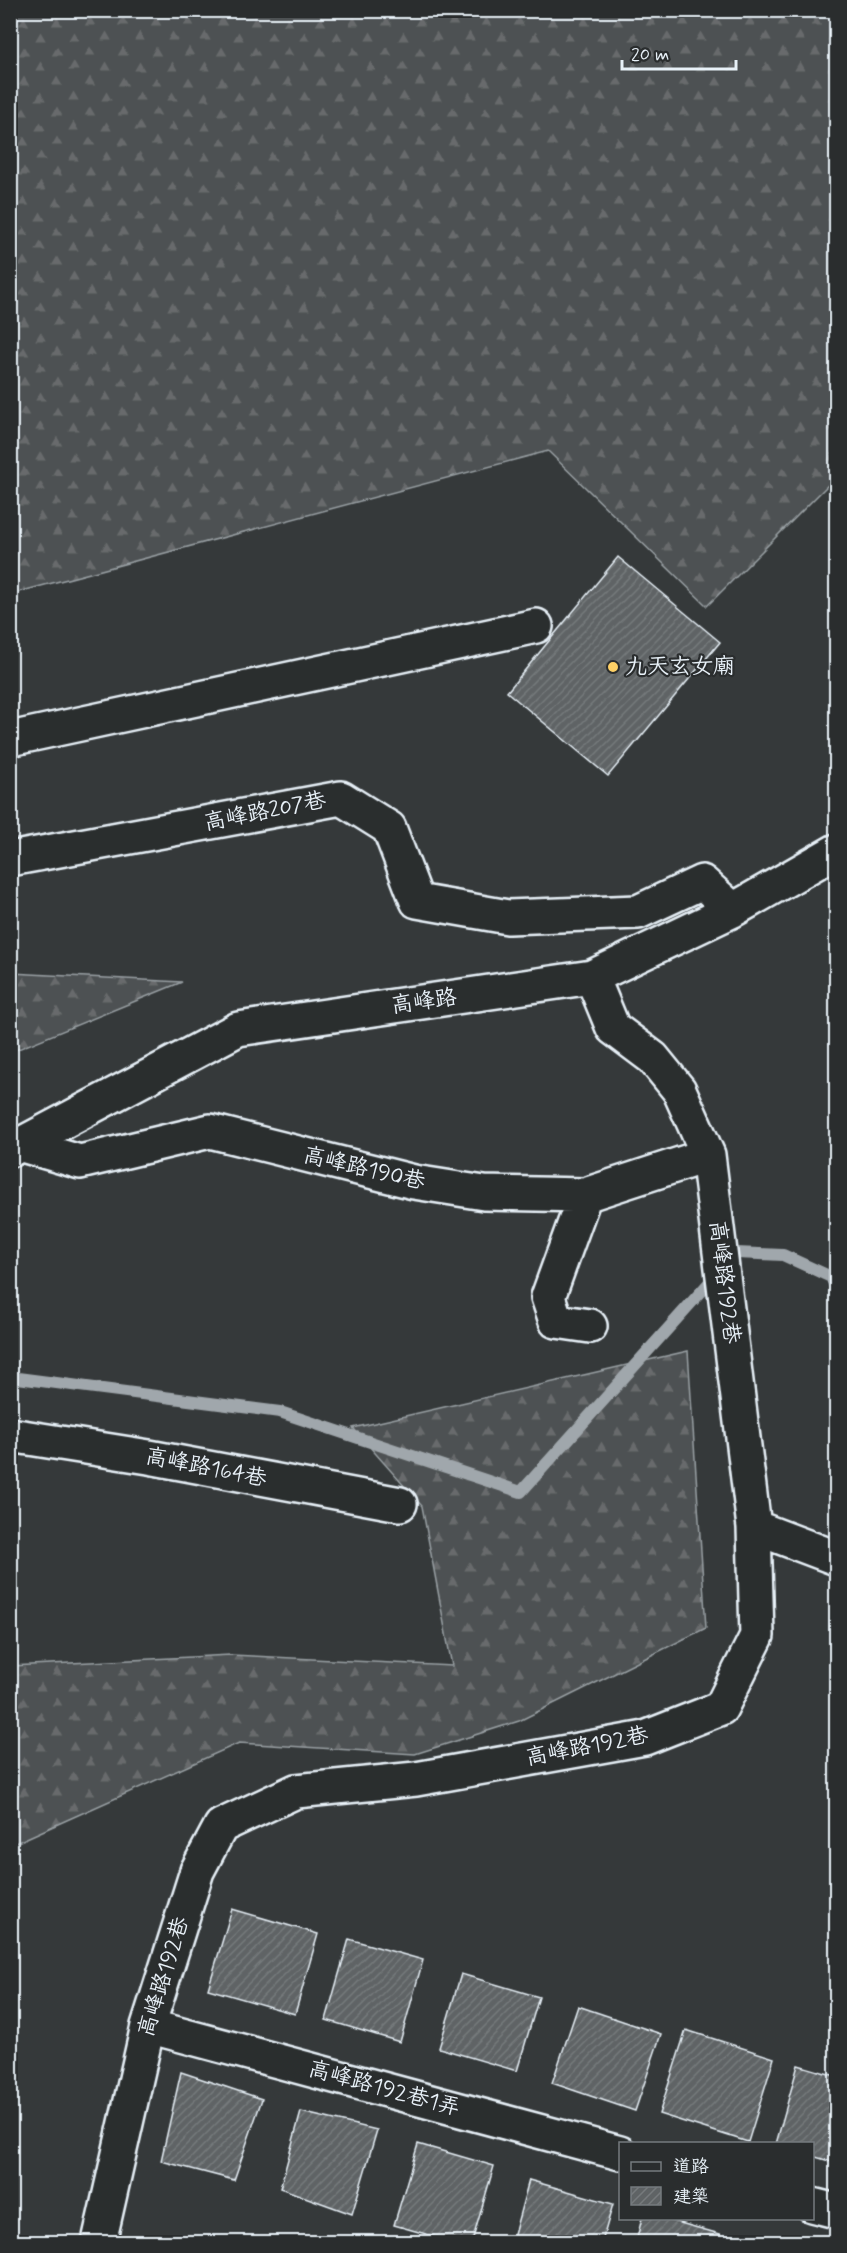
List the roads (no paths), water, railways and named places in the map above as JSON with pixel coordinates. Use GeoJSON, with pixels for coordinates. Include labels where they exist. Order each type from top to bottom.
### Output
{"type":"FeatureCollection","features":[{"type":"Feature","properties":{"kind":"street"},"geometry":{"type":"LineString","coordinates":[[10,739],[536,626]]}},
{"type":"Feature","properties":{"kind":"street","name":"高峰路207巷"},"geometry":{"type":"LineString","coordinates":[[10,859],[341,798],[389,828],[417,901],[508,917],[638,912],[702,882],[733,910]]}},
{"type":"Feature","properties":{"kind":"street","name":"高峰路"},"geometry":{"type":"LineString","coordinates":[[16,1148],[238,1029],[592,978],[733,910],[837,851]]}},
{"type":"Feature","properties":{"kind":"street","name":"高峰路192巷"},"geometry":{"type":"LineString","coordinates":[[99,2242],[148,2026],[197,1871],[221,1826],[296,1791],[416,1779],[645,1738],[721,1708],[757,1636],[754,1527],[708,1155],[679,1089],[652,1058],[613,1028],[592,978]]}},
{"type":"Feature","properties":{"kind":"street","name":"高峰路190巷"},"geometry":{"type":"LineString","coordinates":[[16,1148],[80,1162],[210,1131],[414,1182],[484,1193],[585,1195],[708,1155]]}},
{"type":"Feature","properties":{"kind":"street"},"geometry":{"type":"LineString","coordinates":[[585,1195],[548,1297],[556,1321],[590,1326]]}},
{"type":"Feature","properties":{"kind":"street","name":"高峰路164巷"},"geometry":{"type":"LineString","coordinates":[[10,1435],[149,1457],[400,1504]]}},
{"type":"Feature","properties":{"kind":"street"},"geometry":{"type":"LineString","coordinates":[[754,1527],[837,1558]]}},
{"type":"Feature","properties":{"kind":"street","name":"高峰路192巷1弄"},"geometry":{"type":"LineString","coordinates":[[148,2026],[619,2152]]}},
{"type":"Feature","properties":{"kind":"street"},"geometry":{"type":"LineString","coordinates":[[814,2205],[837,2211]]}},
{"type":"Feature","properties":{"kind":"waterway"},"geometry":{"type":"LineString","coordinates":[[10,1377],[280,1412],[521,1492],[736,1253],[783,1255],[831,1277],[836,1288]]}},
{"type":"Feature","properties":{"kind":"place","name":"九天玄女廟"},"geometry":{"type":"Point","coordinates":[613,667]}}]}
